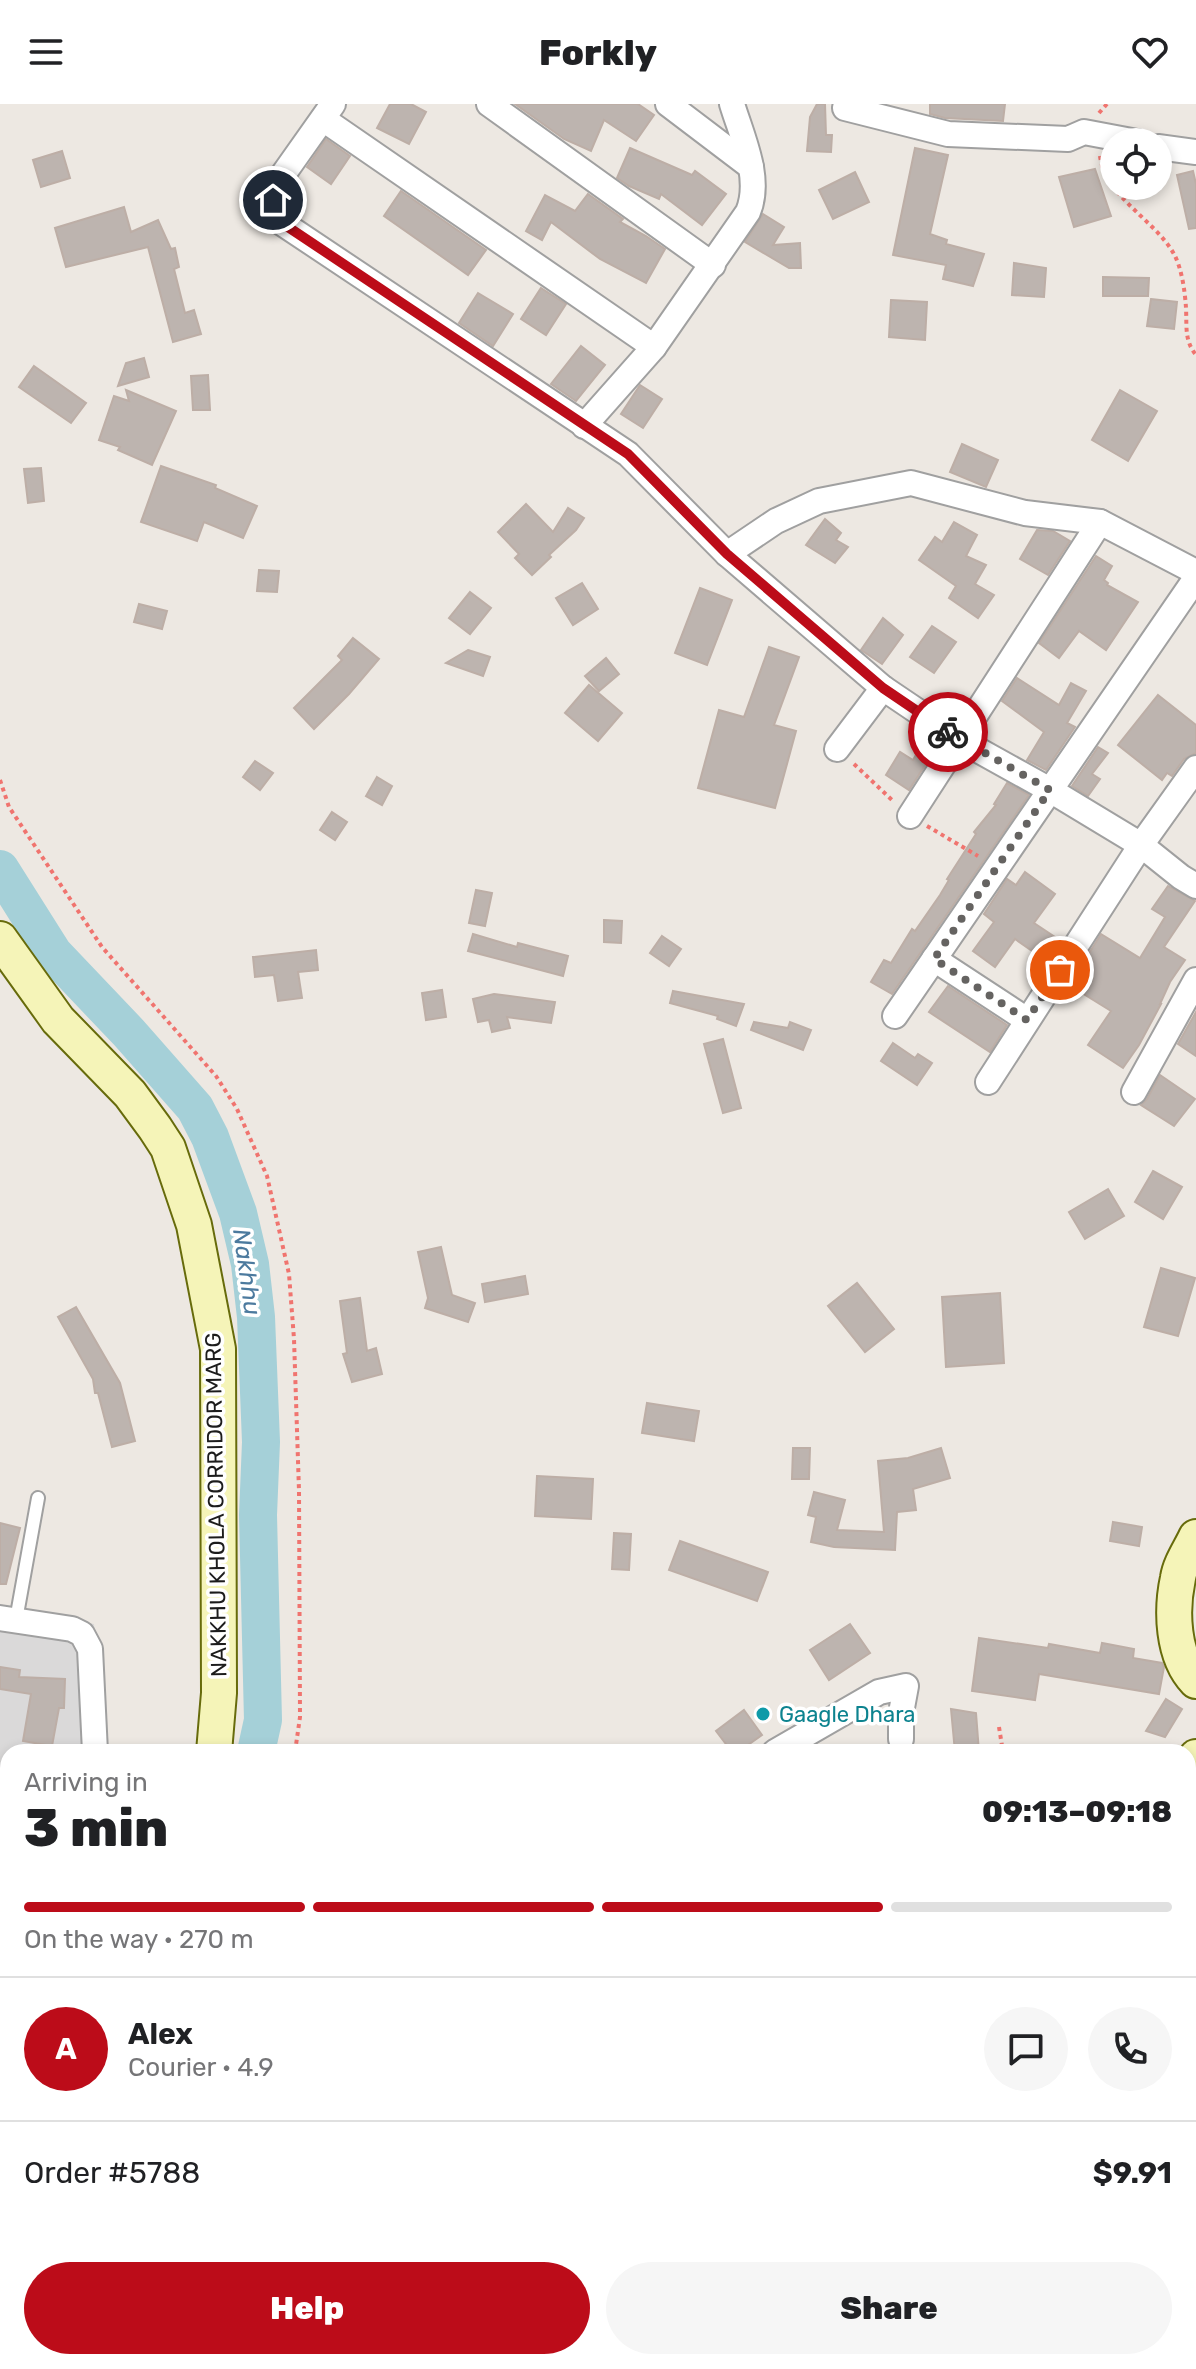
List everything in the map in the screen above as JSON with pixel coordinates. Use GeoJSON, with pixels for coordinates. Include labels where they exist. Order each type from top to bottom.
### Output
{"type":"FeatureCollection","features":[{"type":"Feature","properties":{"kind":"street"},"geometry":{"type":"LineString","coordinates":[[489,104],[713,265]]}},
{"type":"Feature","properties":{"kind":"street"},"geometry":{"type":"LineString","coordinates":[[668,104],[751,167]]}},
{"type":"Feature","properties":{"kind":"street"},"geometry":{"type":"LineString","coordinates":[[584,426],[654,347],[713,265],[754,199],[751,167],[732,104]]}},
{"type":"Feature","properties":{"kind":"street"},"geometry":{"type":"LineString","coordinates":[[845,108],[948,134],[1068,139],[1091,133],[1100,135]]}},
{"type":"Feature","properties":{"kind":"street"},"geometry":{"type":"LineString","coordinates":[[654,347],[328,111],[275,186],[273,200],[276,219],[628,454],[727,554],[883,688],[960,740],[1141,845],[1196,886]]}},
{"type":"Feature","properties":{"kind":"street"},"geometry":{"type":"LineString","coordinates":[[1172,149],[1196,152]]}},
{"type":"Feature","properties":{"kind":"street"},"geometry":{"type":"LineString","coordinates":[[727,554],[776,521],[819,501],[911,483],[1025,513],[1100,522],[1196,572]]}},
{"type":"Feature","properties":{"kind":"street"},"geometry":{"type":"LineString","coordinates":[[910,816],[1100,522]]}},
{"type":"Feature","properties":{"kind":"street"},"geometry":{"type":"LineString","coordinates":[[895,1016],[1196,578]]}},
{"type":"Feature","properties":{"kind":"street"},"geometry":{"type":"LineString","coordinates":[[837,749],[883,688]]}},
{"type":"Feature","properties":{"kind":"street"},"geometry":{"type":"LineString","coordinates":[[988,1082],[1141,845],[1196,768]]}},
{"type":"Feature","properties":{"kind":"street","name":"NAKKHU KHOLA CORRIDOR MARG"},"geometry":{"type":"LineString","coordinates":[[0,939],[58,1020],[130,1094],[155,1128],[168,1148],[194,1225],[218,1349],[219,1693],[215,1744]]}},
{"type":"Feature","properties":{"kind":"street"},"geometry":{"type":"LineString","coordinates":[[934,959],[1027,1020]]}},
{"type":"Feature","properties":{"kind":"street"},"geometry":{"type":"LineString","coordinates":[[1134,1092],[1196,980]]}},
{"type":"Feature","properties":{"kind":"street"},"geometry":{"type":"LineString","coordinates":[[1196,1537],[1178,1576],[1175,1611],[1187,1649],[1185,1669],[1196,1681]]}},
{"type":"Feature","properties":{"kind":"street"},"geometry":{"type":"LineString","coordinates":[[8,1619],[72,1629],[82,1634],[90,1649],[95,1744]]}},
{"type":"Feature","properties":{"kind":"street"},"geometry":{"type":"LineString","coordinates":[[789,1744],[879,1692],[906,1686],[901,1713],[902,1741]]}},
{"type":"Feature","properties":{"kind":"lane"},"geometry":{"type":"LineString","coordinates":[[8,1619],[38,1498]]}},
{"type":"Feature","properties":{"kind":"path"},"geometry":{"type":"LineString","coordinates":[[1107,104],[1101,109],[1091,133],[1101,162],[1113,185],[1175,255],[1184,294],[1189,346],[1196,355]]}},
{"type":"Feature","properties":{"kind":"path"},"geometry":{"type":"LineString","coordinates":[[999,1727],[1002,1744]]}},
{"type":"Feature","properties":{"kind":"shaded area"},"geometry":{"type":"Polygon","coordinates":[[[0,1612],[94,1624],[105,1744],[0,1744],[0,1612]]]}},
{"type":"Feature","properties":{"kind":"building"},"geometry":{"type":"Polygon","coordinates":[[[390,104],[411,104],[426,112],[409,144],[377,128],[390,104]]]}},
{"type":"Feature","properties":{"kind":"building"},"geometry":{"type":"Polygon","coordinates":[[[515,104],[638,104],[654,115],[636,141],[604,120],[591,151],[564,139],[515,104]]]}},
{"type":"Feature","properties":{"kind":"building"},"geometry":{"type":"Polygon","coordinates":[[[817,104],[825,104],[826,135],[832,135],[831,152],[807,151],[810,117],[817,104]]]}},
{"type":"Feature","properties":{"kind":"building"},"geometry":{"type":"Polygon","coordinates":[[[930,104],[1005,104],[1003,121],[945,118],[930,114],[930,104]]]}},
{"type":"Feature","properties":{"kind":"building"},"geometry":{"type":"Polygon","coordinates":[[[326,139],[350,156],[331,184],[307,167],[326,139]]]}},
{"type":"Feature","properties":{"kind":"building"},"geometry":{"type":"Polygon","coordinates":[[[630,148],[692,175],[695,171],[726,194],[702,225],[661,194],[659,199],[617,178],[630,148]]]}},
{"type":"Feature","properties":{"kind":"building"},"geometry":{"type":"Polygon","coordinates":[[[915,148],[948,155],[930,234],[947,240],[946,244],[984,254],[973,286],[943,279],[946,265],[893,255],[915,148]]]}},
{"type":"Feature","properties":{"kind":"building"},"geometry":{"type":"Polygon","coordinates":[[[62,151],[70,178],[41,187],[33,160],[62,151]]]}},
{"type":"Feature","properties":{"kind":"building"},"geometry":{"type":"Polygon","coordinates":[[[1095,169],[1100,184],[1100,200],[1106,200],[1111,216],[1074,227],[1059,177],[1095,169]]]}},
{"type":"Feature","properties":{"kind":"building"},"geometry":{"type":"Polygon","coordinates":[[[1193,171],[1196,228],[1189,229],[1177,175],[1193,171]]]}},
{"type":"Feature","properties":{"kind":"building"},"geometry":{"type":"Polygon","coordinates":[[[855,172],[869,202],[833,219],[819,190],[855,172]]]}},
{"type":"Feature","properties":{"kind":"building"},"geometry":{"type":"Polygon","coordinates":[[[401,191],[486,250],[468,275],[384,216],[401,191]]]}},
{"type":"Feature","properties":{"kind":"building"},"geometry":{"type":"Polygon","coordinates":[[[588,194],[623,219],[620,222],[665,249],[646,283],[600,259],[551,222],[542,240],[526,231],[545,195],[575,211],[588,194]]]}},
{"type":"Feature","properties":{"kind":"building"},"geometry":{"type":"Polygon","coordinates":[[[124,207],[131,232],[158,220],[171,249],[175,248],[179,267],[174,269],[185,313],[194,310],[201,334],[173,342],[148,247],[66,267],[55,228],[124,207]]]}},
{"type":"Feature","properties":{"kind":"building"},"geometry":{"type":"Polygon","coordinates":[[[763,214],[784,227],[773,245],[800,243],[801,268],[789,268],[745,242],[763,214]]]}},
{"type":"Feature","properties":{"kind":"building"},"geometry":{"type":"Polygon","coordinates":[[[1014,263],[1046,268],[1044,297],[1012,295],[1014,263]]]}},
{"type":"Feature","properties":{"kind":"building"},"geometry":{"type":"Polygon","coordinates":[[[1103,277],[1149,278],[1148,296],[1103,296],[1103,277]]]}},
{"type":"Feature","properties":{"kind":"building"},"geometry":{"type":"Polygon","coordinates":[[[541,288],[566,304],[546,335],[521,319],[541,288]]]}},
{"type":"Feature","properties":{"kind":"building"},"geometry":{"type":"Polygon","coordinates":[[[478,293],[513,314],[493,346],[459,323],[478,293]]]}},
{"type":"Feature","properties":{"kind":"building"},"geometry":{"type":"Polygon","coordinates":[[[1151,299],[1177,302],[1174,329],[1147,326],[1151,299]]]}},
{"type":"Feature","properties":{"kind":"building"},"geometry":{"type":"Polygon","coordinates":[[[891,300],[927,302],[925,340],[889,337],[891,300]]]}},
{"type":"Feature","properties":{"kind":"building"},"geometry":{"type":"Polygon","coordinates":[[[581,346],[605,365],[576,401],[551,384],[581,346]]]}},
{"type":"Feature","properties":{"kind":"building"},"geometry":{"type":"Polygon","coordinates":[[[144,358],[149,377],[118,386],[126,363],[144,358]]]}},
{"type":"Feature","properties":{"kind":"building"},"geometry":{"type":"Polygon","coordinates":[[[34,366],[86,403],[71,423],[19,387],[34,366]]]}},
{"type":"Feature","properties":{"kind":"building"},"geometry":{"type":"Polygon","coordinates":[[[208,375],[210,410],[193,410],[191,376],[208,375]]]}},
{"type":"Feature","properties":{"kind":"building"},"geometry":{"type":"Polygon","coordinates":[[[640,385],[662,399],[643,428],[621,414],[640,385]]]}},
{"type":"Feature","properties":{"kind":"building"},"geometry":{"type":"Polygon","coordinates":[[[126,390],[176,411],[152,465],[118,450],[120,447],[99,440],[114,396],[129,401],[126,390]]]}},
{"type":"Feature","properties":{"kind":"building"},"geometry":{"type":"Polygon","coordinates":[[[1120,390],[1157,411],[1128,461],[1092,440],[1120,390]]]}},
{"type":"Feature","properties":{"kind":"building"},"geometry":{"type":"Polygon","coordinates":[[[962,444],[998,460],[986,487],[950,472],[962,444]]]}},
{"type":"Feature","properties":{"kind":"building"},"geometry":{"type":"Polygon","coordinates":[[[161,466],[216,485],[215,488],[257,506],[243,538],[204,522],[197,541],[141,522],[161,466]]]}},
{"type":"Feature","properties":{"kind":"building"},"geometry":{"type":"Polygon","coordinates":[[[41,468],[44,501],[28,503],[24,469],[41,468]]]}},
{"type":"Feature","properties":{"kind":"building"},"geometry":{"type":"Polygon","coordinates":[[[526,504],[553,532],[568,508],[584,518],[532,575],[515,558],[519,554],[498,532],[526,504]]]}},
{"type":"Feature","properties":{"kind":"building"},"geometry":{"type":"Polygon","coordinates":[[[825,519],[841,533],[836,540],[848,547],[835,563],[806,545],[825,519]]]}},
{"type":"Feature","properties":{"kind":"building"},"geometry":{"type":"Polygon","coordinates":[[[954,522],[977,535],[966,556],[986,565],[975,584],[994,595],[978,618],[949,598],[956,586],[919,560],[935,537],[942,542],[954,522]]]}},
{"type":"Feature","properties":{"kind":"building"},"geometry":{"type":"Polygon","coordinates":[[[1037,530],[1053,531],[1070,541],[1048,575],[1020,559],[1037,530]]]}},
{"type":"Feature","properties":{"kind":"building"},"geometry":{"type":"Polygon","coordinates":[[[1096,556],[1112,566],[1104,580],[1107,585],[1138,602],[1106,650],[1079,631],[1059,658],[1039,643],[1096,556]]]}},
{"type":"Feature","properties":{"kind":"building"},"geometry":{"type":"Polygon","coordinates":[[[259,570],[279,571],[277,592],[257,591],[259,570]]]}},
{"type":"Feature","properties":{"kind":"building"},"geometry":{"type":"Polygon","coordinates":[[[582,583],[598,609],[573,625],[556,598],[582,583]]]}},
{"type":"Feature","properties":{"kind":"building"},"geometry":{"type":"Polygon","coordinates":[[[700,588],[732,600],[707,665],[675,653],[700,588]]]}},
{"type":"Feature","properties":{"kind":"building"},"geometry":{"type":"Polygon","coordinates":[[[470,592],[491,608],[470,634],[449,618],[470,592]]]}},
{"type":"Feature","properties":{"kind":"building"},"geometry":{"type":"Polygon","coordinates":[[[139,604],[167,611],[162,629],[134,622],[139,604]]]}},
{"type":"Feature","properties":{"kind":"building"},"geometry":{"type":"Polygon","coordinates":[[[883,618],[903,635],[882,664],[861,650],[883,618]]]}},
{"type":"Feature","properties":{"kind":"building"},"geometry":{"type":"Polygon","coordinates":[[[932,626],[956,642],[934,673],[910,657],[932,626]]]}},
{"type":"Feature","properties":{"kind":"building"},"geometry":{"type":"Polygon","coordinates":[[[353,638],[379,659],[314,729],[294,708],[342,660],[338,656],[353,638]]]}},
{"type":"Feature","properties":{"kind":"building"},"geometry":{"type":"Polygon","coordinates":[[[769,647],[799,657],[774,725],[796,731],[775,808],[698,788],[719,710],[744,717],[769,647]]]}},
{"type":"Feature","properties":{"kind":"building"},"geometry":{"type":"Polygon","coordinates":[[[468,650],[490,657],[483,676],[446,663],[468,650]]]}},
{"type":"Feature","properties":{"kind":"building"},"geometry":{"type":"Polygon","coordinates":[[[606,658],[619,674],[599,691],[585,676],[606,658]]]}},
{"type":"Feature","properties":{"kind":"building"},"geometry":{"type":"Polygon","coordinates":[[[1017,678],[1059,705],[1071,683],[1086,691],[1067,723],[1075,727],[1046,770],[1027,760],[1044,732],[1002,701],[1017,678]]]}},
{"type":"Feature","properties":{"kind":"building"},"geometry":{"type":"Polygon","coordinates":[[[589,685],[622,713],[598,741],[565,713],[589,685]]]}},
{"type":"Feature","properties":{"kind":"building"},"geometry":{"type":"Polygon","coordinates":[[[1158,695],[1196,725],[1196,753],[1184,759],[1172,776],[1167,773],[1162,780],[1118,745],[1158,695]]]}},
{"type":"Feature","properties":{"kind":"building"},"geometry":{"type":"Polygon","coordinates":[[[927,736],[939,744],[909,790],[886,775],[900,752],[913,760],[927,736]]]}},
{"type":"Feature","properties":{"kind":"building"},"geometry":{"type":"Polygon","coordinates":[[[1098,747],[1108,753],[1092,774],[1100,779],[1088,796],[1072,786],[1098,747]]]}},
{"type":"Feature","properties":{"kind":"building"},"geometry":{"type":"Polygon","coordinates":[[[255,761],[273,773],[260,790],[243,777],[255,761]]]}},
{"type":"Feature","properties":{"kind":"building"},"geometry":{"type":"Polygon","coordinates":[[[377,777],[392,786],[382,805],[366,796],[377,777]]]}},
{"type":"Feature","properties":{"kind":"building"},"geometry":{"type":"Polygon","coordinates":[[[1007,783],[1029,795],[892,994],[871,982],[884,960],[891,963],[912,929],[915,931],[940,895],[976,834],[974,832],[996,805],[1007,783]]]}},
{"type":"Feature","properties":{"kind":"building"},"geometry":{"type":"Polygon","coordinates":[[[332,812],[347,822],[335,840],[320,830],[332,812]]]}},
{"type":"Feature","properties":{"kind":"building"},"geometry":{"type":"Polygon","coordinates":[[[1025,872],[1055,894],[1034,923],[1061,941],[1048,962],[1015,939],[995,967],[973,951],[994,922],[984,914],[1007,879],[1016,885],[1025,872]]]}},
{"type":"Feature","properties":{"kind":"building"},"geometry":{"type":"Polygon","coordinates":[[[1168,886],[1195,901],[1164,947],[1185,960],[1170,982],[1139,1045],[1123,1068],[1088,1045],[1111,1011],[1069,985],[1101,934],[1140,958],[1165,917],[1152,909],[1168,886]]]}},
{"type":"Feature","properties":{"kind":"building"},"geometry":{"type":"Polygon","coordinates":[[[476,890],[492,893],[485,926],[469,923],[476,890]]]}},
{"type":"Feature","properties":{"kind":"building"},"geometry":{"type":"Polygon","coordinates":[[[604,920],[622,921],[621,943],[604,942],[604,920]]]}},
{"type":"Feature","properties":{"kind":"building"},"geometry":{"type":"Polygon","coordinates":[[[473,934],[517,947],[518,943],[568,956],[563,976],[468,951],[473,934]]]}},
{"type":"Feature","properties":{"kind":"building"},"geometry":{"type":"Polygon","coordinates":[[[662,936],[681,949],[669,966],[650,953],[662,936]]]}},
{"type":"Feature","properties":{"kind":"building"},"geometry":{"type":"Polygon","coordinates":[[[316,950],[318,970],[298,972],[302,998],[278,1001],[274,975],[255,977],[253,957],[316,950]]]}},
{"type":"Feature","properties":{"kind":"building"},"geometry":{"type":"Polygon","coordinates":[[[948,986],[1007,1025],[990,1052],[929,1012],[948,986]]]}},
{"type":"Feature","properties":{"kind":"building"},"geometry":{"type":"Polygon","coordinates":[[[442,990],[446,1017],[426,1020],[422,993],[442,990]]]}},
{"type":"Feature","properties":{"kind":"building"},"geometry":{"type":"Polygon","coordinates":[[[673,991],[744,1004],[736,1026],[717,1019],[718,1016],[670,1003],[673,991]]]}},
{"type":"Feature","properties":{"kind":"building"},"geometry":{"type":"Polygon","coordinates":[[[494,994],[555,1002],[551,1023],[507,1017],[510,1028],[492,1032],[489,1020],[478,1022],[473,999],[494,994]]]}},
{"type":"Feature","properties":{"kind":"building"},"geometry":{"type":"Polygon","coordinates":[[[1196,1012],[1196,1056],[1178,1044],[1196,1012]]]}},
{"type":"Feature","properties":{"kind":"building"},"geometry":{"type":"Polygon","coordinates":[[[754,1022],[788,1028],[790,1022],[811,1030],[803,1050],[751,1030],[754,1022]]]}},
{"type":"Feature","properties":{"kind":"building"},"geometry":{"type":"Polygon","coordinates":[[[723,1039],[741,1108],[723,1113],[704,1044],[723,1039]]]}},
{"type":"Feature","properties":{"kind":"building"},"geometry":{"type":"Polygon","coordinates":[[[893,1043],[915,1058],[918,1054],[932,1063],[917,1085],[881,1061],[893,1043]]]}},
{"type":"Feature","properties":{"kind":"building"},"geometry":{"type":"Polygon","coordinates":[[[1160,1075],[1195,1099],[1174,1126],[1141,1105],[1160,1075]]]}},
{"type":"Feature","properties":{"kind":"building"},"geometry":{"type":"Polygon","coordinates":[[[1153,1171],[1182,1187],[1163,1219],[1135,1202],[1153,1171]]]}},
{"type":"Feature","properties":{"kind":"building"},"geometry":{"type":"Polygon","coordinates":[[[1108,1189],[1124,1216],[1085,1239],[1069,1212],[1108,1189]]]}},
{"type":"Feature","properties":{"kind":"building"},"geometry":{"type":"Polygon","coordinates":[[[441,1247],[452,1295],[475,1303],[468,1322],[425,1308],[428,1298],[418,1252],[441,1247]]]}},
{"type":"Feature","properties":{"kind":"building"},"geometry":{"type":"Polygon","coordinates":[[[1161,1268],[1195,1278],[1178,1336],[1144,1327],[1161,1268]]]}},
{"type":"Feature","properties":{"kind":"building"},"geometry":{"type":"Polygon","coordinates":[[[525,1276],[528,1294],[485,1302],[482,1284],[525,1276]]]}},
{"type":"Feature","properties":{"kind":"building"},"geometry":{"type":"Polygon","coordinates":[[[857,1283],[894,1329],[865,1352],[828,1306],[857,1283]]]}},
{"type":"Feature","properties":{"kind":"building"},"geometry":{"type":"Polygon","coordinates":[[[1000,1293],[1004,1363],[946,1367],[942,1297],[1000,1293]]]}},
{"type":"Feature","properties":{"kind":"building"},"geometry":{"type":"Polygon","coordinates":[[[360,1298],[367,1351],[376,1348],[382,1374],[352,1382],[343,1354],[347,1353],[340,1301],[360,1298]]]}},
{"type":"Feature","properties":{"kind":"building"},"geometry":{"type":"Polygon","coordinates":[[[76,1307],[120,1383],[135,1441],[112,1447],[93,1379],[58,1317],[76,1307]]]}},
{"type":"Feature","properties":{"kind":"building"},"geometry":{"type":"Polygon","coordinates":[[[647,1403],[699,1411],[694,1441],[642,1433],[647,1403]]]}},
{"type":"Feature","properties":{"kind":"building"},"geometry":{"type":"Polygon","coordinates":[[[793,1448],[810,1448],[809,1479],[792,1479],[793,1448]]]}},
{"type":"Feature","properties":{"kind":"building"},"geometry":{"type":"Polygon","coordinates":[[[941,1448],[950,1478],[913,1489],[916,1510],[897,1512],[895,1550],[834,1547],[811,1542],[816,1517],[808,1515],[814,1492],[845,1500],[837,1530],[884,1532],[878,1461],[908,1458],[941,1448]]]}},
{"type":"Feature","properties":{"kind":"building"},"geometry":{"type":"Polygon","coordinates":[[[537,1476],[593,1479],[591,1519],[535,1516],[537,1476]]]}},
{"type":"Feature","properties":{"kind":"building"},"geometry":{"type":"Polygon","coordinates":[[[1113,1522],[1142,1527],[1139,1546],[1110,1541],[1113,1522]]]}},
{"type":"Feature","properties":{"kind":"building"},"geometry":{"type":"Polygon","coordinates":[[[0,1523],[20,1528],[6,1584],[0,1584],[0,1523]]]}},
{"type":"Feature","properties":{"kind":"building"},"geometry":{"type":"Polygon","coordinates":[[[614,1533],[631,1534],[629,1570],[612,1569],[614,1533]]]}},
{"type":"Feature","properties":{"kind":"building"},"geometry":{"type":"Polygon","coordinates":[[[680,1541],[768,1572],[757,1601],[669,1570],[680,1541]]]}},
{"type":"Feature","properties":{"kind":"building"},"geometry":{"type":"Polygon","coordinates":[[[850,1624],[870,1653],[829,1680],[810,1650],[850,1624]]]}},
{"type":"Feature","properties":{"kind":"building"},"geometry":{"type":"Polygon","coordinates":[[[979,1638],[1048,1648],[1049,1644],[1100,1653],[1102,1643],[1134,1649],[1133,1658],[1162,1663],[1159,1694],[1039,1674],[1035,1700],[972,1691],[979,1638]]]}},
{"type":"Feature","properties":{"kind":"building"},"geometry":{"type":"Polygon","coordinates":[[[0,1667],[20,1670],[19,1677],[65,1679],[64,1708],[59,1708],[52,1744],[23,1741],[31,1694],[0,1689],[0,1667]]]}},
{"type":"Feature","properties":{"kind":"building"},"geometry":{"type":"Polygon","coordinates":[[[1166,1699],[1182,1709],[1165,1737],[1146,1731],[1166,1699]]]}},
{"type":"Feature","properties":{"kind":"building"},"geometry":{"type":"Polygon","coordinates":[[[951,1709],[976,1713],[978,1744],[954,1744],[951,1709]]]}},
{"type":"Feature","properties":{"kind":"building"},"geometry":{"type":"Polygon","coordinates":[[[744,1710],[762,1735],[749,1744],[726,1744],[716,1731],[744,1710]]]}},
{"type":"Feature","properties":{"kind":"waterway","name":"Nakhhu"},"geometry":{"type":"LineString","coordinates":[[0,869],[53,953],[195,1108],[210,1137],[238,1213],[250,1264],[256,1317],[261,1442],[258,1515],[263,1720],[258,1744]]}},
{"type":"Feature","properties":{"kind":"way so far"},"geometry":{"type":"LineString","coordinates":[[948,732],[1050,790],[934,959],[1027,1020],[1060,970]]}},
{"type":"Feature","properties":{"kind":"place","name":"Gaagle Dhara"},"geometry":{"type":"Point","coordinates":[763,1714]}},
{"type":"Feature","properties":{"kind":"route"},"geometry":{"type":"LineString","coordinates":[[273,200],[276,219],[628,454],[727,554],[883,688],[948,732]]}}]}
